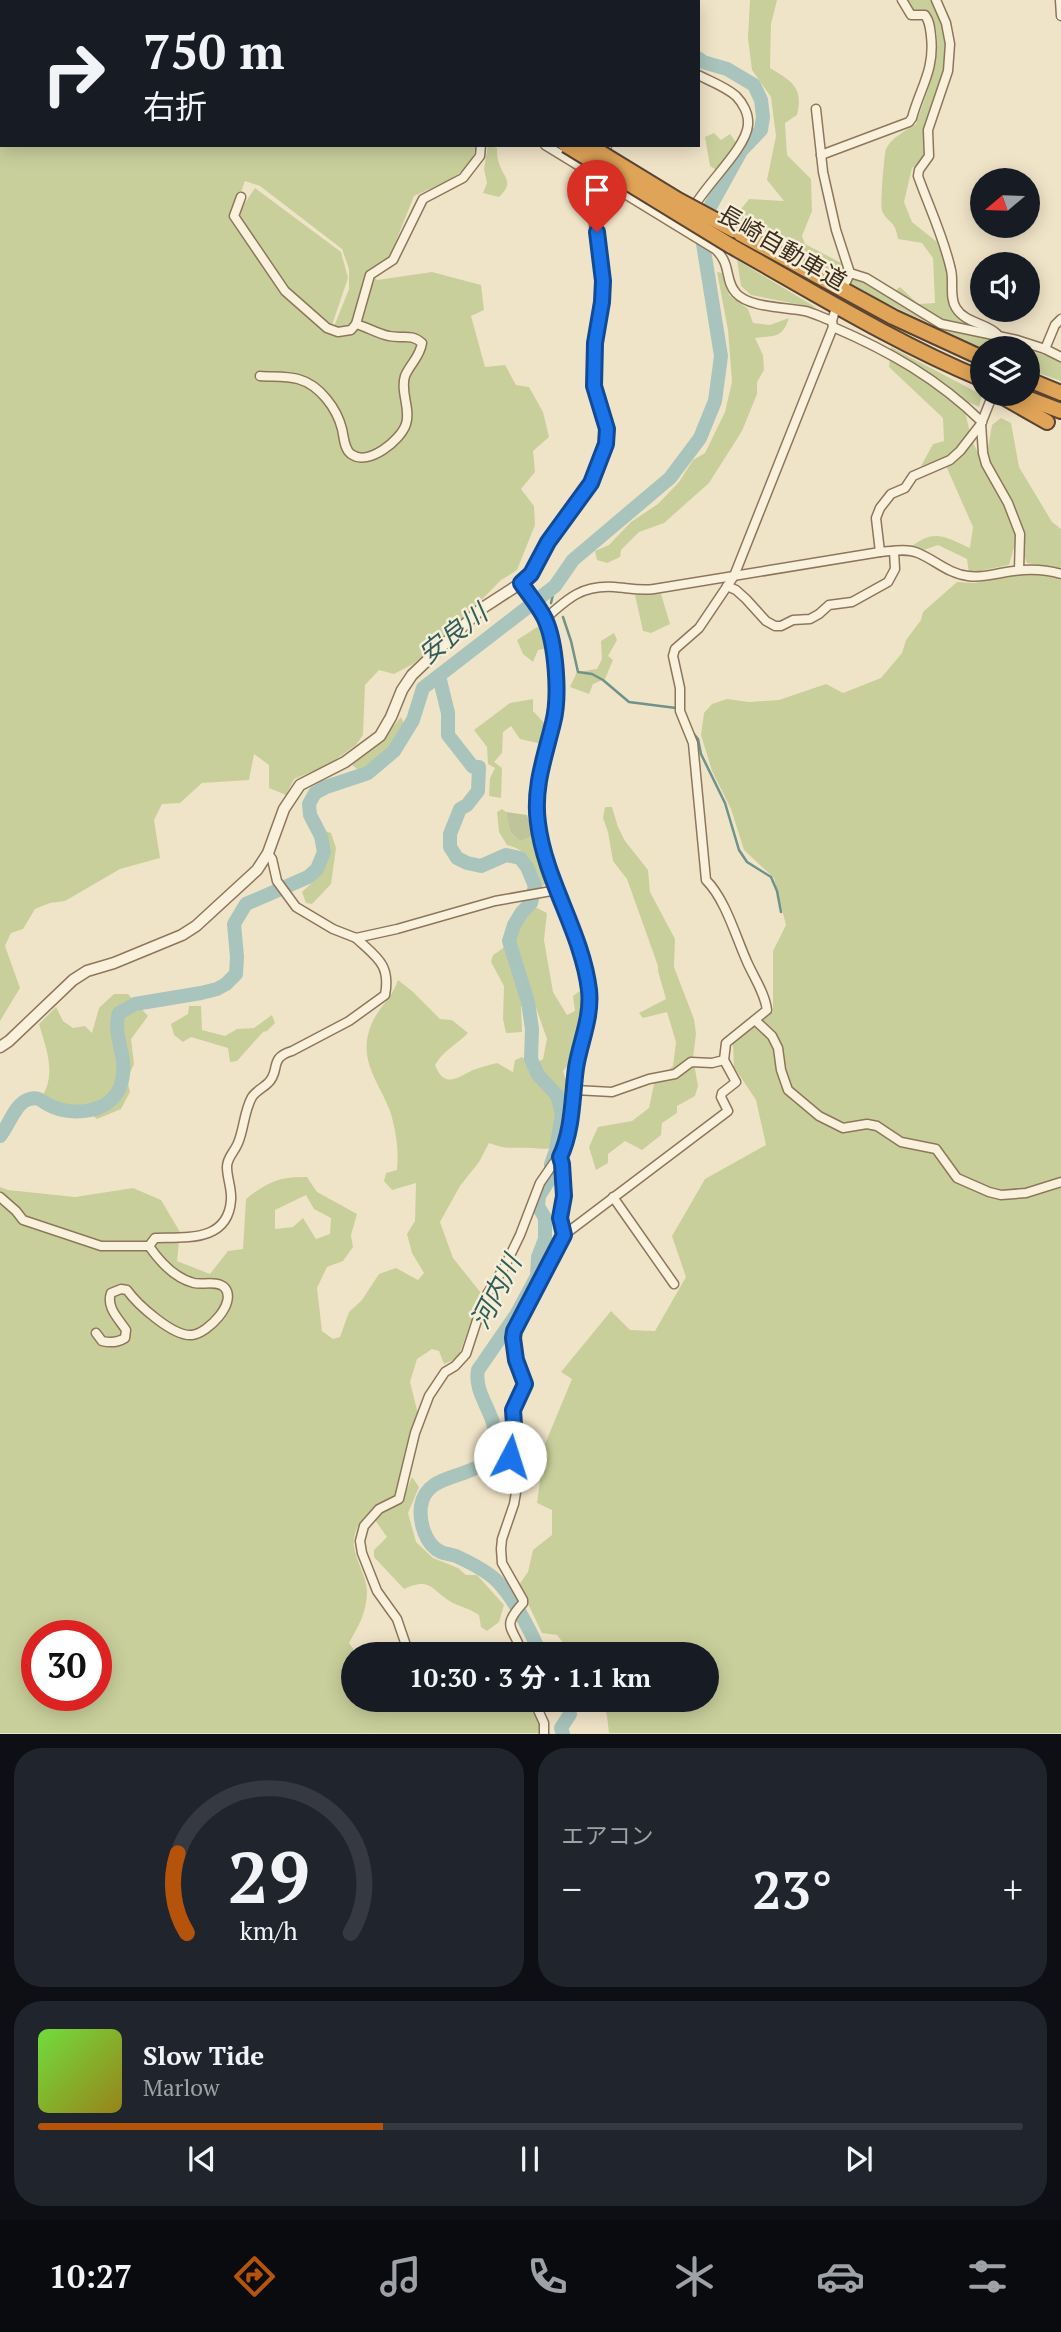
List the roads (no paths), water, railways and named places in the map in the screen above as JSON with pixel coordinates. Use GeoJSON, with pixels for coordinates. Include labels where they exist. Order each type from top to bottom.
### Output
{"type":"FeatureCollection","features":[{"type":"Feature","properties":{"kind":"highway","name":"長崎自動車道"},"geometry":{"type":"LineString","coordinates":[[569,147],[731,246],[855,316],[970,376]]}},
{"type":"Feature","properties":{"kind":"highway","name":"長崎自動車道"},"geometry":{"type":"LineString","coordinates":[[591,147],[678,200],[893,317],[970,352]]}},
{"type":"Feature","properties":{"kind":"highway"},"geometry":{"type":"LineString","coordinates":[[1040,384],[1061,393]]}},
{"type":"Feature","properties":{"kind":"highway"},"geometry":{"type":"LineString","coordinates":[[1040,403],[1061,411]]}},
{"type":"Feature","properties":{"kind":"highway"},"geometry":{"type":"LineString","coordinates":[[1018,406],[1047,422]]}},
{"type":"Feature","properties":{"kind":"street"},"geometry":{"type":"LineString","coordinates":[[821,155],[909,122],[912,118],[928,76],[932,40],[929,21],[925,15],[911,15],[902,0]]}},
{"type":"Feature","properties":{"kind":"street"},"geometry":{"type":"LineString","coordinates":[[936,0],[946,23],[950,44],[948,71],[928,130],[929,156],[918,176],[951,269],[956,308],[1001,336]]}},
{"type":"Feature","properties":{"kind":"street"},"geometry":{"type":"LineString","coordinates":[[1060,0],[1061,16]]}},
{"type":"Feature","properties":{"kind":"street"},"geometry":{"type":"LineString","coordinates":[[688,233],[689,220],[696,202],[740,146],[748,126],[746,108],[737,98],[700,76]]}},
{"type":"Feature","properties":{"kind":"street"},"geometry":{"type":"LineString","coordinates":[[816,109],[827,194],[848,278],[866,278],[941,324],[997,334]]}},
{"type":"Feature","properties":{"kind":"street"},"geometry":{"type":"LineString","coordinates":[[241,197],[234,216],[285,291],[327,328],[338,332],[351,330],[356,324],[370,275],[393,260],[423,199],[463,178],[480,156],[481,147]]}},
{"type":"Feature","properties":{"kind":"street"},"geometry":{"type":"LineString","coordinates":[[548,147],[715,249],[723,256],[731,286],[739,296],[751,303],[809,312],[833,320],[946,391],[981,423],[982,453],[1008,503],[1020,534],[1019,570]]}},
{"type":"Feature","properties":{"kind":"street"},"geometry":{"type":"LineString","coordinates":[[0,1046],[9,1041],[73,980],[88,971],[182,935],[196,926],[257,870],[268,853],[284,808],[300,785],[345,762],[380,736],[412,675],[481,609],[524,587],[548,542],[591,483],[606,444],[607,429],[594,386],[595,343],[603,281],[594,216],[576,147]]}},
{"type":"Feature","properties":{"kind":"street"},"geometry":{"type":"LineString","coordinates":[[1045,349],[1050,334],[1061,318]]}},
{"type":"Feature","properties":{"kind":"street"},"geometry":{"type":"LineString","coordinates":[[516,1642],[510,1628],[511,1616],[523,1603],[502,1563],[501,1549],[518,1481],[510,1454],[515,1439],[513,1410],[525,1384],[516,1360],[513,1338],[564,1235],[728,1111],[721,1097],[722,1093],[736,1082],[724,1060],[726,1043],[766,1010],[730,922],[704,873],[702,823],[693,743],[680,711],[680,688],[673,656],[675,649],[699,628],[734,576],[833,320]]}},
{"type":"Feature","properties":{"kind":"street"},"geometry":{"type":"LineString","coordinates":[[260,376],[298,379],[315,388],[337,414],[347,449],[352,456],[363,458],[384,450],[402,432],[407,422],[405,376],[421,352],[422,343],[416,338],[390,337],[356,324]]}},
{"type":"Feature","properties":{"kind":"street"},"geometry":{"type":"LineString","coordinates":[[1040,348],[1061,357]]}},
{"type":"Feature","properties":{"kind":"street"},"geometry":{"type":"LineString","coordinates":[[880,552],[876,518],[891,494],[905,488],[913,476],[950,460],[981,423],[989,406]]}},
{"type":"Feature","properties":{"kind":"street"},"geometry":{"type":"LineString","coordinates":[[727,586],[736,590],[766,621],[775,626],[793,620],[810,619],[829,605],[852,602],[888,582],[895,569],[894,551]]}},
{"type":"Feature","properties":{"kind":"street"},"geometry":{"type":"LineString","coordinates":[[544,618],[571,597],[595,587],[640,591],[880,552],[918,553],[956,574],[967,576],[981,577],[1019,570],[1043,570],[1061,574]]}},
{"type":"Feature","properties":{"kind":"street"},"geometry":{"type":"LineString","coordinates":[[405,1642],[397,1619],[377,1591],[360,1541],[365,1526],[379,1509],[399,1499],[415,1433],[429,1396],[445,1372],[456,1366],[466,1354],[484,1299],[520,1236],[532,1200],[564,1148],[575,1090],[576,1067],[589,1012],[589,990],[583,962],[556,890],[538,822],[537,800],[541,764],[554,720],[555,658],[544,618],[524,587]]}},
{"type":"Feature","properties":{"kind":"street"},"geometry":{"type":"LineString","coordinates":[[149,1247],[155,1238],[207,1235],[218,1229],[228,1214],[231,1200],[228,1158],[239,1141],[253,1097],[269,1082],[276,1061],[282,1054],[325,1035],[385,995],[387,979],[383,964],[356,938],[333,929],[296,907],[277,881],[268,853]]}},
{"type":"Feature","properties":{"kind":"street"},"geometry":{"type":"LineString","coordinates":[[356,938],[495,901],[556,890]]}},
{"type":"Feature","properties":{"kind":"street"},"geometry":{"type":"LineString","coordinates":[[755,1020],[772,1036],[778,1048],[781,1070],[788,1090],[819,1116],[835,1125],[843,1128],[867,1124],[877,1126],[901,1142],[936,1149],[957,1178],[989,1192],[1001,1195],[1027,1193],[1061,1182]]}},
{"type":"Feature","properties":{"kind":"street"},"geometry":{"type":"LineString","coordinates":[[575,1090],[612,1092],[649,1079],[675,1074],[691,1062],[712,1063],[724,1060]]}},
{"type":"Feature","properties":{"kind":"street"},"geometry":{"type":"LineString","coordinates":[[558,1159],[562,1164],[564,1196],[560,1218],[564,1235]]}},
{"type":"Feature","properties":{"kind":"street"},"geometry":{"type":"LineString","coordinates":[[0,1197],[23,1220],[49,1229],[101,1246],[149,1247]]}},
{"type":"Feature","properties":{"kind":"street"},"geometry":{"type":"LineString","coordinates":[[613,1197],[674,1283]]}},
{"type":"Feature","properties":{"kind":"street"},"geometry":{"type":"LineString","coordinates":[[96,1333],[102,1341],[108,1343],[125,1338],[126,1330],[108,1301],[111,1293],[121,1289],[127,1290],[139,1306],[182,1334],[192,1335],[202,1331],[223,1312],[227,1294],[225,1289],[219,1284],[192,1283],[159,1262],[149,1247]]}},
{"type":"Feature","properties":{"kind":"street"},"geometry":{"type":"LineString","coordinates":[[539,1712],[544,1723],[544,1734]]}},
{"type":"Feature","properties":{"kind":"waterway","name":"安良川"},"geometry":{"type":"LineString","coordinates":[[0,1136],[16,1109],[30,1099],[38,1099],[58,1109],[79,1111],[99,1107],[115,1096],[123,1077],[117,1031],[119,1013],[135,1004],[201,993],[226,984],[236,974],[234,924],[246,904],[308,877],[317,869],[324,852],[321,836],[310,815],[309,804],[315,793],[368,773],[394,751],[413,720],[423,688],[555,586],[573,560],[670,478],[700,438],[715,401],[721,356],[700,225],[741,151],[761,130],[763,117],[761,100],[754,85],[727,69],[700,60]]}},
{"type":"Feature","properties":{"kind":"waterway"},"geometry":{"type":"LineString","coordinates":[[551,603],[555,586]]}},
{"type":"Feature","properties":{"kind":"waterway"},"geometry":{"type":"LineString","coordinates":[[563,617],[578,672],[592,674],[603,680],[629,702],[676,708]]}},
{"type":"Feature","properties":{"kind":"waterway","name":"河内川"},"geometry":{"type":"LineString","coordinates":[[439,676],[448,713],[448,735],[473,767],[479,767],[478,791],[467,805],[460,809],[450,834],[450,847],[457,858],[481,866],[506,855],[520,858],[535,886],[531,903],[514,925],[509,941],[528,1002],[532,1029],[531,1059],[538,1075],[557,1095],[562,1114],[551,1164],[551,1177],[539,1196],[538,1206],[545,1218],[545,1239],[538,1257],[537,1276],[516,1315],[478,1370],[479,1388],[495,1432],[491,1455],[483,1464],[446,1479],[426,1493],[421,1506],[421,1519],[424,1532],[435,1549],[472,1564],[497,1581],[516,1606],[535,1642]]}},
{"type":"Feature","properties":{"kind":"waterway"},"geometry":{"type":"LineString","coordinates":[[693,733],[725,803],[739,850],[747,862],[771,877],[781,912]]}},
{"type":"Feature","properties":{"kind":"waterway","name":"河内川"},"geometry":{"type":"LineString","coordinates":[[563,1734],[561,1728],[570,1712]]}}]}
